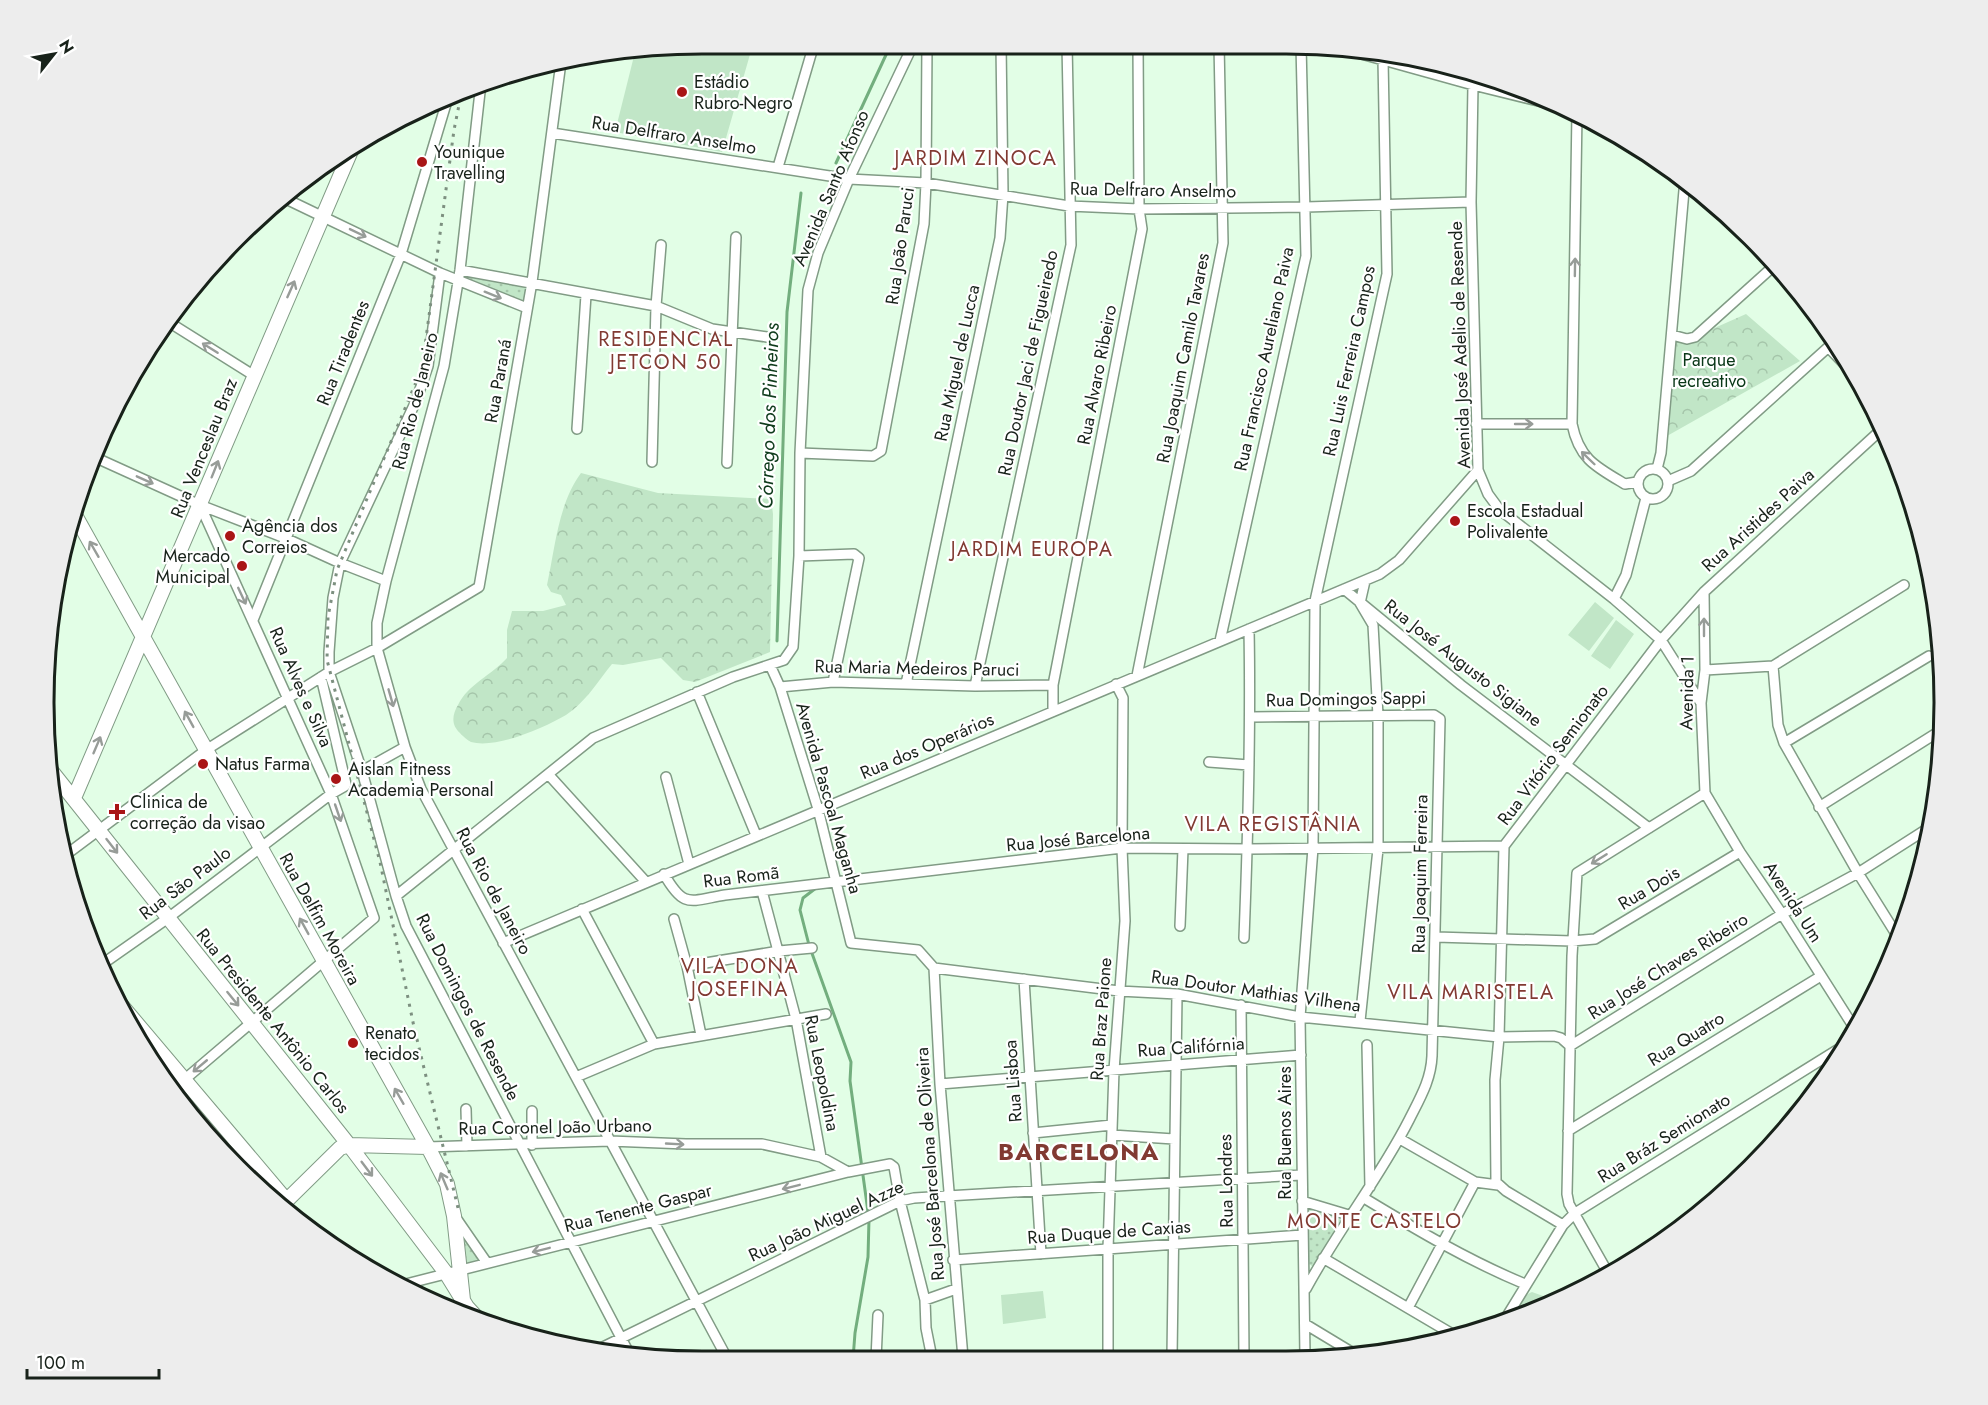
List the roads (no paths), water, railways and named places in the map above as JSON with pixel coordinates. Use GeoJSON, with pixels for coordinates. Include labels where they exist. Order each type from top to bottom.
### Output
{"type":"FeatureCollection","features":[{"type":"Feature","properties":{"kind":"main road","name":"Rua Venceslau Braz"},"geometry":{"type":"LineString","coordinates":[[74,798],[347,160]]}},
{"type":"Feature","properties":{"kind":"main road","name":"Rua Delfim Moreira"},"geometry":{"type":"LineString","coordinates":[[79,523],[447,1184],[454,1216],[453,1272]]}},
{"type":"Feature","properties":{"kind":"main road","name":"Rua Presidente Antônio Carlos"},"geometry":{"type":"LineString","coordinates":[[59,782],[453,1272],[465,1306]]}},
{"type":"Feature","properties":{"kind":"main road"},"geometry":{"type":"LineString","coordinates":[[145,1033],[273,1188]]}},
{"type":"Feature","properties":{"kind":"main road","name":"Rua Coronel João Urbano"},"geometry":{"type":"LineString","coordinates":[[349,1145],[428,1147]]}},
{"type":"Feature","properties":{"kind":"main road"},"geometry":{"type":"LineString","coordinates":[[285,1198],[340,1148],[349,1145]]}},
{"type":"Feature","properties":{"kind":"street"},"geometry":{"type":"LineString","coordinates":[[778,167],[811,54]]}},
{"type":"Feature","properties":{"kind":"street","name":"Avenida Santo Afonso"},"geometry":{"type":"LineString","coordinates":[[396,896],[593,738],[733,677],[784,660],[793,647],[799,556],[800,453],[808,290],[818,253],[849,179],[909,54]]}},
{"type":"Feature","properties":{"kind":"street","name":"Rua João Paruci"},"geometry":{"type":"LineString","coordinates":[[800,453],[873,456],[880,451],[924,224],[927,54]]}},
{"type":"Feature","properties":{"kind":"street","name":"Rua Miguel de Lucca"},"geometry":{"type":"LineString","coordinates":[[906,684],[1000,238],[1003,194],[1001,54]]}},
{"type":"Feature","properties":{"kind":"street","name":"Rua Doutor Jaci de Figueiredo"},"geometry":{"type":"LineString","coordinates":[[975,686],[1071,245],[1067,54]]}},
{"type":"Feature","properties":{"kind":"street","name":"Rua Alvaro Ribeiro"},"geometry":{"type":"LineString","coordinates":[[1053,711],[1053,685],[1142,229],[1139,209],[1138,54]]}},
{"type":"Feature","properties":{"kind":"street","name":"Rua Joaquim Camilo Tavares"},"geometry":{"type":"LineString","coordinates":[[1137,676],[1223,243],[1219,54]]}},
{"type":"Feature","properties":{"kind":"street","name":"Rua Francisco Aureliano Paiva"},"geometry":{"type":"LineString","coordinates":[[1220,641],[1306,256],[1301,54]]}},
{"type":"Feature","properties":{"kind":"street","name":"Rua Luis Ferreira Campos"},"geometry":{"type":"LineString","coordinates":[[1313,848],[1316,601],[1387,274],[1384,62]]}},
{"type":"Feature","properties":{"kind":"street"},"geometry":{"type":"LineString","coordinates":[[1423,69],[1510,94]]}},
{"type":"Feature","properties":{"kind":"street","name":"Rua Paraná"},"geometry":{"type":"LineString","coordinates":[[71,850],[206,750],[325,674],[377,648],[479,587],[532,282],[560,70]]}},
{"type":"Feature","properties":{"kind":"street","name":"Avenida José Adelio de Resende"},"geometry":{"type":"LineString","coordinates":[[1474,82],[1471,202],[1478,470],[1488,494],[1498,509],[1614,599],[1661,640],[1701,703]]}},
{"type":"Feature","properties":{"kind":"street","name":"Rua Rio de Janeiro"},"geometry":{"type":"LineString","coordinates":[[480,93],[460,270],[444,366],[386,581],[377,623],[377,648],[405,747],[421,789],[723,1351]]}},
{"type":"Feature","properties":{"kind":"street","name":"Rua Tiradentes"},"geometry":{"type":"LineString","coordinates":[[253,620],[401,254],[445,107]]}},
{"type":"Feature","properties":{"kind":"street"},"geometry":{"type":"LineString","coordinates":[[1577,124],[1572,424],[1575,441],[1586,458],[1625,484],[1637,483]]}},
{"type":"Feature","properties":{"kind":"street","name":"Rua Delfraro Anselmo"},"geometry":{"type":"LineString","coordinates":[[552,133],[849,179],[926,183],[1069,206],[1139,209],[1385,206],[1471,202]]}},
{"type":"Feature","properties":{"kind":"street"},"geometry":{"type":"LineString","coordinates":[[1657,469],[1661,453],[1684,191]]}},
{"type":"Feature","properties":{"kind":"street"},"geometry":{"type":"LineString","coordinates":[[291,202],[440,273],[527,309]]}},
{"type":"Feature","properties":{"kind":"street"},"geometry":{"type":"LineString","coordinates":[[727,463],[736,237]]}},
{"type":"Feature","properties":{"kind":"street"},"geometry":{"type":"LineString","coordinates":[[652,462],[656,306],[661,245]]}},
{"type":"Feature","properties":{"kind":"street"},"geometry":{"type":"LineString","coordinates":[[460,270],[532,282],[586,295],[612,297],[656,306],[712,329],[767,336]]}},
{"type":"Feature","properties":{"kind":"street"},"geometry":{"type":"LineString","coordinates":[[1672,335],[1687,339],[1695,337],[1769,270]]}},
{"type":"Feature","properties":{"kind":"street"},"geometry":{"type":"LineString","coordinates":[[325,674],[331,611],[340,563],[419,392],[428,366],[440,273]]}},
{"type":"Feature","properties":{"kind":"street"},"geometry":{"type":"LineString","coordinates":[[577,429],[586,295]]}},
{"type":"Feature","properties":{"kind":"street"},"geometry":{"type":"LineString","coordinates":[[175,326],[253,375]]}},
{"type":"Feature","properties":{"kind":"street"},"geometry":{"type":"LineString","coordinates":[[1668,481],[1690,471],[1829,348]]}},
{"type":"Feature","properties":{"kind":"street"},"geometry":{"type":"LineString","coordinates":[[1476,424],[1572,424]]}},
{"type":"Feature","properties":{"kind":"street","name":"Rua Aristides Paiva"},"geometry":{"type":"LineString","coordinates":[[1661,640],[1704,592],[1876,435]]}},
{"type":"Feature","properties":{"kind":"street"},"geometry":{"type":"LineString","coordinates":[[101,460],[200,505],[386,581]]}},
{"type":"Feature","properties":{"kind":"street"},"geometry":{"type":"LineString","coordinates":[[1657,469],[1664,473],[1668,481],[1663,496],[1655,499],[1646,498],[1639,492],[1637,483],[1644,471],[1657,469]]}},
{"type":"Feature","properties":{"kind":"street","name":"Rua dos Operários"},"geometry":{"type":"LineString","coordinates":[[503,942],[1380,574],[1399,560],[1478,470]]}},
{"type":"Feature","properties":{"kind":"street"},"geometry":{"type":"LineString","coordinates":[[1614,599],[1626,575],[1646,498]]}},
{"type":"Feature","properties":{"kind":"street","name":"Rua Alves e Silva"},"geometry":{"type":"LineString","coordinates":[[200,505],[331,794],[373,913],[374,921],[323,962]]}},
{"type":"Feature","properties":{"kind":"street"},"geometry":{"type":"LineString","coordinates":[[799,556],[854,554],[859,558],[833,682]]}},
{"type":"Feature","properties":{"kind":"street"},"geometry":{"type":"LineString","coordinates":[[1360,1022],[1378,849],[1378,716],[1373,625],[1360,603],[1365,581]]}},
{"type":"Feature","properties":{"kind":"street"},"geometry":{"type":"LineString","coordinates":[[1705,670],[1773,666],[1904,585]]}},
{"type":"Feature","properties":{"kind":"street","name":"Rua José Augusto Sigiane"},"geometry":{"type":"LineString","coordinates":[[1344,589],[1461,685],[1649,828]]}},
{"type":"Feature","properties":{"kind":"street","name":"Avenida 1"},"geometry":{"type":"LineString","coordinates":[[1704,592],[1705,670],[1701,703],[1705,794]]}},
{"type":"Feature","properties":{"kind":"street"},"geometry":{"type":"LineString","coordinates":[[1244,938],[1249,849],[1251,717],[1249,629]]}},
{"type":"Feature","properties":{"kind":"street","name":"Rua Vitório Semionato"},"geometry":{"type":"LineString","coordinates":[[1498,1185],[1495,1080],[1499,1037],[1504,846],[1661,640]]}},
{"type":"Feature","properties":{"kind":"street"},"geometry":{"type":"LineString","coordinates":[[1784,742],[1929,656]]}},
{"type":"Feature","properties":{"kind":"street","name":"Avenida Pascoal Maganha"},"geometry":{"type":"LineString","coordinates":[[770,665],[780,687],[818,809],[851,943],[918,950],[934,968]]}},
{"type":"Feature","properties":{"kind":"street"},"geometry":{"type":"LineString","coordinates":[[1773,666],[1778,725],[1784,742],[1858,873],[1894,928]]}},
{"type":"Feature","properties":{"kind":"street","name":"Rua Domingos de Resende"},"geometry":{"type":"LineString","coordinates":[[325,674],[362,771],[396,896],[414,945],[527,1145],[571,1242],[625,1346]]}},
{"type":"Feature","properties":{"kind":"street","name":"Rua São Paulo"},"geometry":{"type":"LineString","coordinates":[[107,960],[168,918],[346,784],[325,674]]}},
{"type":"Feature","properties":{"kind":"street","name":"Rua Maria Medeiros Paruci"},"geometry":{"type":"LineString","coordinates":[[780,687],[833,682],[975,686],[1053,685]]}},
{"type":"Feature","properties":{"kind":"street","name":"Rua Braz Paione"},"geometry":{"type":"LineString","coordinates":[[1108,1351],[1108,1249],[1114,1070],[1125,921],[1122,848],[1123,698],[1116,684]]}},
{"type":"Feature","properties":{"kind":"street"},"geometry":{"type":"LineString","coordinates":[[697,692],[756,836]]}},
{"type":"Feature","properties":{"kind":"street","name":"Rua Domingos Sappi"},"geometry":{"type":"LineString","coordinates":[[1251,717],[1434,715],[1440,718]]}},
{"type":"Feature","properties":{"kind":"street","name":"Rua Joaquim Ferreira"},"geometry":{"type":"LineString","coordinates":[[1305,1291],[1323,1258],[1364,1198],[1400,1139],[1428,1082],[1431,1069],[1436,937],[1440,718]]}},
{"type":"Feature","properties":{"kind":"street"},"geometry":{"type":"LineString","coordinates":[[1820,807],[1933,735]]}},
{"type":"Feature","properties":{"kind":"street"},"geometry":{"type":"LineString","coordinates":[[362,771],[405,747]]}},
{"type":"Feature","properties":{"kind":"street"},"geometry":{"type":"LineString","coordinates":[[1209,762],[1249,765]]}},
{"type":"Feature","properties":{"kind":"street"},"geometry":{"type":"LineString","coordinates":[[548,774],[646,882]]}},
{"type":"Feature","properties":{"kind":"street"},"geometry":{"type":"LineString","coordinates":[[666,777],[688,864]]}},
{"type":"Feature","properties":{"kind":"street"},"geometry":{"type":"LineString","coordinates":[[1605,1267],[1569,1204],[1567,1194],[1572,941],[1577,873],[1705,794]]}},
{"type":"Feature","properties":{"kind":"street","name":"Avenida Um"},"geometry":{"type":"LineString","coordinates":[[1705,794],[1850,1021]]}},
{"type":"Feature","properties":{"kind":"street","name":"Rua José Chaves Ribeiro"},"geometry":{"type":"LineString","coordinates":[[1570,1046],[1782,914],[1858,873],[1921,833]]}},
{"type":"Feature","properties":{"kind":"street","name":"Rua José Barcelona"},"geometry":{"type":"LineString","coordinates":[[836,883],[1122,848],[1378,849],[1504,846]]}},
{"type":"Feature","properties":{"kind":"street","name":"Rua Buenos Aires"},"geometry":{"type":"LineString","coordinates":[[1305,1351],[1300,1017],[1313,848]]}},
{"type":"Feature","properties":{"kind":"street"},"geometry":{"type":"LineString","coordinates":[[1180,926],[1183,849]]}},
{"type":"Feature","properties":{"kind":"street","name":"Rua Dois"},"geometry":{"type":"LineString","coordinates":[[1436,937],[1572,941],[1595,939],[1740,852]]}},
{"type":"Feature","properties":{"kind":"street","name":"Rua Romã"},"geometry":{"type":"LineString","coordinates":[[664,874],[675,893],[689,901],[836,883]]}},
{"type":"Feature","properties":{"kind":"street","name":"Rua Leopoldina"},"geometry":{"type":"LineString","coordinates":[[762,891],[796,1019],[821,1157]]}},
{"type":"Feature","properties":{"kind":"street"},"geometry":{"type":"LineString","coordinates":[[582,909],[654,1044]]}},
{"type":"Feature","properties":{"kind":"street"},"geometry":{"type":"LineString","coordinates":[[674,919],[687,966],[701,1035]]}},
{"type":"Feature","properties":{"kind":"street"},"geometry":{"type":"LineString","coordinates":[[687,966],[812,948]]}},
{"type":"Feature","properties":{"kind":"street"},"geometry":{"type":"LineString","coordinates":[[184,1080],[323,962]]}},
{"type":"Feature","properties":{"kind":"street","name":"Rua Doutor Mathias Vilhena"},"geometry":{"type":"LineString","coordinates":[[934,968],[1119,991],[1177,994],[1300,1017],[1499,1037],[1554,1036],[1561,1038],[1570,1046]]}},
{"type":"Feature","properties":{"kind":"street","name":"Rua José Barcelona de Oliveira"},"geometry":{"type":"LineString","coordinates":[[934,968],[953,1260],[962,1351]]}},
{"type":"Feature","properties":{"kind":"street","name":"Rua Quatro"},"geometry":{"type":"LineString","coordinates":[[1568,1131],[1821,976]]}},
{"type":"Feature","properties":{"kind":"street","name":"Rua Lisboa"},"geometry":{"type":"LineString","coordinates":[[1024,979],[1041,1254]]}},
{"type":"Feature","properties":{"kind":"street"},"geometry":{"type":"LineString","coordinates":[[1172,1351],[1177,994]]}},
{"type":"Feature","properties":{"kind":"street","name":"Rua Londres"},"geometry":{"type":"LineString","coordinates":[[1241,1005],[1244,1351]]}},
{"type":"Feature","properties":{"kind":"street"},"geometry":{"type":"LineString","coordinates":[[576,1077],[654,1044],[826,1014]]}},
{"type":"Feature","properties":{"kind":"street"},"geometry":{"type":"LineString","coordinates":[[1367,1045],[1370,1188]]}},
{"type":"Feature","properties":{"kind":"street","name":"Rua Bráz Semionato"},"geometry":{"type":"LineString","coordinates":[[1510,1311],[1563,1225],[1575,1213],[1830,1054]]}},
{"type":"Feature","properties":{"kind":"street","name":"Rua Califórnia"},"geometry":{"type":"LineString","coordinates":[[940,1083],[1301,1055]]}},
{"type":"Feature","properties":{"kind":"street"},"geometry":{"type":"LineString","coordinates":[[466,1110],[467,1146]]}},
{"type":"Feature","properties":{"kind":"street"},"geometry":{"type":"LineString","coordinates":[[527,1145],[532,1111]]}},
{"type":"Feature","properties":{"kind":"street"},"geometry":{"type":"LineString","coordinates":[[1033,1133],[1112,1125]]}},
{"type":"Feature","properties":{"kind":"street"},"geometry":{"type":"LineString","coordinates":[[1112,1135],[1174,1139]]}},
{"type":"Feature","properties":{"kind":"street"},"geometry":{"type":"LineString","coordinates":[[1400,1139],[1475,1182],[1498,1185],[1563,1225]]}},
{"type":"Feature","properties":{"kind":"street","name":"Rua Coronel João Urbano"},"geometry":{"type":"LineString","coordinates":[[428,1147],[610,1141],[762,1144],[821,1157],[848,1172]]}},
{"type":"Feature","properties":{"kind":"street","name":"Rua Tenente Gaspar"},"geometry":{"type":"LineString","coordinates":[[415,1283],[487,1263],[887,1163],[894,1167],[900,1201]]}},
{"type":"Feature","properties":{"kind":"street","name":"Rua João Miguel Azze"},"geometry":{"type":"LineString","coordinates":[[609,1344],[900,1201],[914,1197],[1301,1175]]}},
{"type":"Feature","properties":{"kind":"street"},"geometry":{"type":"LineString","coordinates":[[1408,1308],[1475,1182]]}},
{"type":"Feature","properties":{"kind":"street"},"geometry":{"type":"LineString","coordinates":[[1364,1198],[1441,1244],[1525,1284]]}},
{"type":"Feature","properties":{"kind":"street"},"geometry":{"type":"LineString","coordinates":[[900,1201],[925,1300],[926,1328],[931,1351]]}},
{"type":"Feature","properties":{"kind":"street"},"geometry":{"type":"LineString","coordinates":[[1302,1201],[1352,1216]]}},
{"type":"Feature","properties":{"kind":"street","name":"Rua Delfim Moreira"},"geometry":{"type":"LineString","coordinates":[[454,1216],[487,1263]]}},
{"type":"Feature","properties":{"kind":"street","name":"Rua Duque de Caxias"},"geometry":{"type":"LineString","coordinates":[[953,1260],[1303,1235]]}},
{"type":"Feature","properties":{"kind":"street"},"geometry":{"type":"LineString","coordinates":[[1323,1258],[1446,1331]]}},
{"type":"Feature","properties":{"kind":"street"},"geometry":{"type":"LineString","coordinates":[[925,1300],[956,1289]]}},
{"type":"Feature","properties":{"kind":"street"},"geometry":{"type":"LineString","coordinates":[[876,1351],[878,1315]]}},
{"type":"Feature","properties":{"kind":"street"},"geometry":{"type":"LineString","coordinates":[[1305,1324],[1345,1348]]}},
{"type":"Feature","properties":{"kind":"waterway","name":"Córrego dos Pinheiros"},"geometry":{"type":"LineString","coordinates":[[836,163],[886,54]]}},
{"type":"Feature","properties":{"kind":"waterway","name":"Córrego dos Pinheiros"},"geometry":{"type":"LineString","coordinates":[[777,641],[787,312],[801,193]]}},
{"type":"Feature","properties":{"kind":"waterway","name":"Córrego dos Pinheiros"},"geometry":{"type":"LineString","coordinates":[[816,888],[803,898],[800,910],[809,945],[851,1062],[850,1081],[869,1219],[868,1257],[854,1351]]}},
{"type":"Feature","properties":{"kind":"railway"},"geometry":{"type":"LineString","coordinates":[[458,1208],[414,1027],[380,862],[327,660],[328,617],[337,570],[422,368],[460,101]]}},
{"type":"Feature","properties":{"kind":"place","name":"Estádio Rubro-Negro"},"geometry":{"type":"Point","coordinates":[682,92]}},
{"type":"Feature","properties":{"kind":"place","name":"Younique Travelling"},"geometry":{"type":"Point","coordinates":[422,162]}},
{"type":"Feature","properties":{"kind":"place","name":"Escola Estadual Polivalente"},"geometry":{"type":"Point","coordinates":[1455,521]}},
{"type":"Feature","properties":{"kind":"place","name":"Agência dos Correios"},"geometry":{"type":"Point","coordinates":[230,536]}},
{"type":"Feature","properties":{"kind":"place","name":"Mercado Municipal"},"geometry":{"type":"Point","coordinates":[242,566]}},
{"type":"Feature","properties":{"kind":"place","name":"Natus Farma"},"geometry":{"type":"Point","coordinates":[203,764]}},
{"type":"Feature","properties":{"kind":"place","name":"Aislan Fitness Academia Personal"},"geometry":{"type":"Point","coordinates":[336,779]}},
{"type":"Feature","properties":{"kind":"place","name":"Clinica de correção da visao"},"geometry":{"type":"Point","coordinates":[117,812]}},
{"type":"Feature","properties":{"kind":"place","name":"Renato tecidos"},"geometry":{"type":"Point","coordinates":[353,1043]}},
{"type":"Feature","properties":{"kind":"district","name":"JARDIM ZINOCA"},"geometry":{"type":"Point","coordinates":[976,158]}},
{"type":"Feature","properties":{"kind":"district","name":"RESIDENCIAL JETCON 50"},"geometry":{"type":"Point","coordinates":[666,350]}},
{"type":"Feature","properties":{"kind":"district","name":"JARDIM EUROPA"},"geometry":{"type":"Point","coordinates":[1032,549]}},
{"type":"Feature","properties":{"kind":"district","name":"VILA REGISTÂNIA"},"geometry":{"type":"Point","coordinates":[1273,824]}},
{"type":"Feature","properties":{"kind":"district","name":"VILA DONA JOSEFINA"},"geometry":{"type":"Point","coordinates":[740,978]}},
{"type":"Feature","properties":{"kind":"district","name":"VILA MARISTELA"},"geometry":{"type":"Point","coordinates":[1471,992]}},
{"type":"Feature","properties":{"kind":"district","name":"BARCELONA"},"geometry":{"type":"Point","coordinates":[1079,1151]}},
{"type":"Feature","properties":{"kind":"district","name":"MONTE CASTELO"},"geometry":{"type":"Point","coordinates":[1375,1221]}},
{"type":"Feature","properties":{"kind":"park label","name":"Parque recreativo"},"geometry":{"type":"Point","coordinates":[1709,370]}}]}
